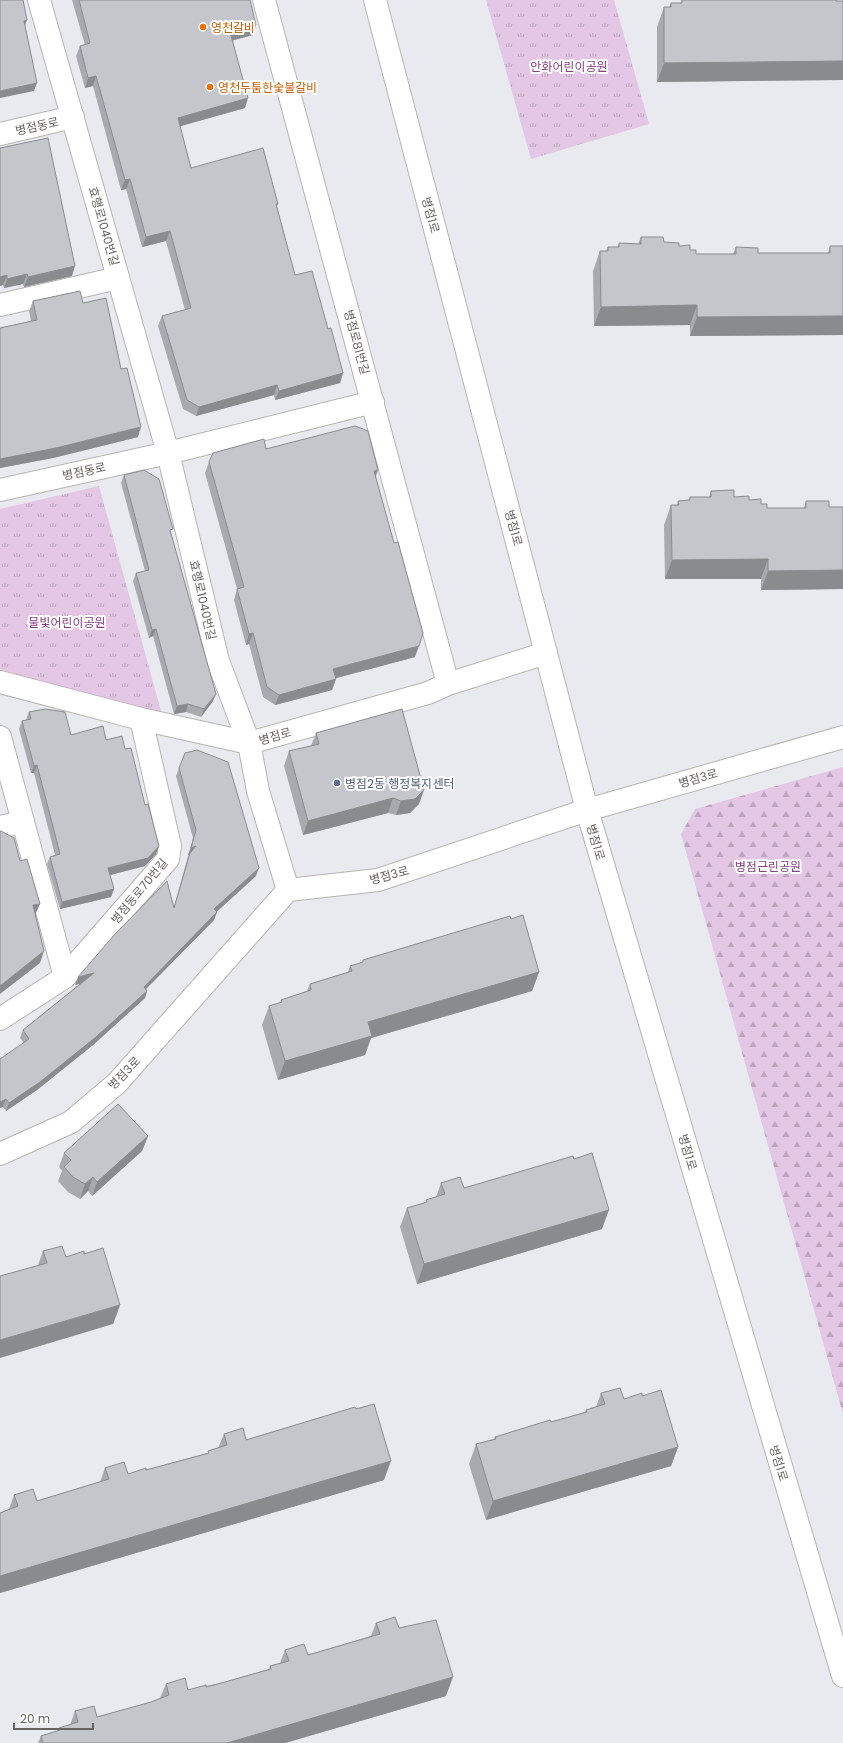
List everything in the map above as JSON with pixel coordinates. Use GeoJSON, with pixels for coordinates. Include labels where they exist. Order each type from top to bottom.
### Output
{"type":"FeatureCollection","features":[{"type":"Feature","properties":{"kind":"street","name":"효행로1040번길"},"geometry":{"type":"LineString","coordinates":[[39,0],[168,453],[218,661],[249,743],[258,791],[288,890]]}},
{"type":"Feature","properties":{"kind":"street","name":"병점로81번길"},"geometry":{"type":"LineString","coordinates":[[264,0],[448,684]]}},
{"type":"Feature","properties":{"kind":"street","name":"병점1로"},"geometry":{"type":"LineString","coordinates":[[375,0],[587,810],[843,1676]]}},
{"type":"Feature","properties":{"kind":"street","name":"병점동로"},"geometry":{"type":"LineString","coordinates":[[0,134],[73,117]]}},
{"type":"Feature","properties":{"kind":"street"},"geometry":{"type":"LineString","coordinates":[[0,305],[118,278]]}},
{"type":"Feature","properties":{"kind":"street"},"geometry":{"type":"LineString","coordinates":[[168,453],[373,402]]}},
{"type":"Feature","properties":{"kind":"street","name":"병점동로"},"geometry":{"type":"LineString","coordinates":[[0,490],[168,453]]}},
{"type":"Feature","properties":{"kind":"street","name":"병점로"},"geometry":{"type":"LineString","coordinates":[[0,682],[141,719],[249,743],[428,693],[448,684],[546,653]]}},
{"type":"Feature","properties":{"kind":"street","name":"병점동로70번길"},"geometry":{"type":"LineString","coordinates":[[0,1019],[65,977],[168,859],[170,846],[141,719]]}},
{"type":"Feature","properties":{"kind":"street"},"geometry":{"type":"LineString","coordinates":[[0,737],[65,977]]}},
{"type":"Feature","properties":{"kind":"street","name":"병점3로"},"geometry":{"type":"LineString","coordinates":[[0,1154],[71,1122],[117,1083],[288,890],[378,880],[587,810],[843,737]]}},
{"type":"Feature","properties":{"kind":"street"},"geometry":{"type":"LineString","coordinates":[[0,827],[23,822]]}},
{"type":"Feature","properties":{"kind":"green space","name":"안화어린이공원"},"geometry":{"type":"Polygon","coordinates":[[[486,0],[614,0],[649,124],[531,159],[486,0]]]}},
{"type":"Feature","properties":{"kind":"green space","name":"물빛어린이공원"},"geometry":{"type":"Polygon","coordinates":[[[99,486],[161,711],[147,716],[0,672],[0,509],[99,486]]]}},
{"type":"Feature","properties":{"kind":"green space","name":"병점근린공원"},"geometry":{"type":"Polygon","coordinates":[[[843,767],[843,1414],[681,834],[695,809],[843,767]]]}},
{"type":"Feature","properties":{"kind":"building"},"geometry":{"type":"Polygon","coordinates":[[[0,0],[23,0],[27,20],[24,21],[37,83],[0,91],[0,0]]]}},
{"type":"Feature","properties":{"kind":"building"},"geometry":{"type":"Polygon","coordinates":[[[79,0],[250,0],[256,25],[230,32],[248,98],[178,118],[191,168],[263,148],[295,275],[312,271],[328,329],[331,328],[343,373],[279,391],[277,385],[199,407],[187,400],[162,316],[191,308],[170,231],[146,237],[130,179],[125,180],[96,76],[88,78],[80,46],[90,43],[79,0]]]}},
{"type":"Feature","properties":{"kind":"building"},"geometry":{"type":"Polygon","coordinates":[[[682,0],[843,1],[843,61],[664,63],[664,7],[671,7],[671,3],[682,3],[682,0]]]}},
{"type":"Feature","properties":{"kind":"building"},"geometry":{"type":"Polygon","coordinates":[[[48,138],[75,266],[28,277],[27,274],[7,279],[7,275],[0,277],[0,148],[48,138]]]}},
{"type":"Feature","properties":{"kind":"building"},"geometry":{"type":"Polygon","coordinates":[[[641,237],[663,237],[664,242],[679,243],[679,246],[690,245],[690,250],[696,250],[696,254],[736,254],[736,247],[758,248],[758,253],[830,253],[830,246],[843,246],[843,316],[697,317],[697,305],[601,307],[600,251],[608,251],[608,247],[619,247],[619,243],[641,244],[641,237]]]}},
{"type":"Feature","properties":{"kind":"building"},"geometry":{"type":"Polygon","coordinates":[[[80,291],[83,303],[106,298],[121,369],[127,368],[141,427],[56,448],[0,459],[0,328],[37,320],[33,301],[80,291]]]}},
{"type":"Feature","properties":{"kind":"building"},"geometry":{"type":"Polygon","coordinates":[[[355,426],[368,431],[378,470],[374,471],[394,543],[398,542],[423,633],[419,646],[333,669],[336,679],[279,695],[267,687],[253,633],[249,634],[237,589],[244,587],[209,462],[213,453],[264,439],[266,449],[355,426]]]}},
{"type":"Feature","properties":{"kind":"building"},"geometry":{"type":"Polygon","coordinates":[[[144,470],[159,479],[173,529],[170,530],[216,694],[204,709],[188,704],[177,706],[156,629],[152,630],[136,573],[149,570],[124,475],[144,470]]]}},
{"type":"Feature","properties":{"kind":"building"},"geometry":{"type":"Polygon","coordinates":[[[734,490],[734,497],[749,496],[749,500],[761,499],[761,504],[767,504],[767,508],[806,508],[806,501],[829,501],[829,507],[843,507],[843,570],[768,571],[768,559],[672,560],[671,505],[679,505],[678,501],[690,500],[690,497],[711,497],[711,491],[734,490]]]}},
{"type":"Feature","properties":{"kind":"building"},"geometry":{"type":"Polygon","coordinates":[[[45,709],[65,712],[71,735],[103,726],[106,740],[122,736],[125,749],[131,748],[145,805],[148,804],[159,846],[148,858],[108,868],[114,889],[62,902],[50,857],[60,854],[37,765],[34,766],[22,721],[31,719],[29,712],[45,709]]]}},
{"type":"Feature","properties":{"kind":"building"},"geometry":{"type":"Polygon","coordinates":[[[402,709],[424,790],[415,799],[401,801],[393,798],[308,821],[289,751],[319,744],[316,733],[402,709]]]}},
{"type":"Feature","properties":{"kind":"building"},"geometry":{"type":"Polygon","coordinates":[[[197,750],[228,762],[259,868],[214,909],[217,912],[144,987],[147,991],[96,1037],[40,1082],[9,1103],[6,1099],[0,1102],[0,1059],[29,1039],[23,1030],[94,973],[78,977],[115,934],[167,881],[174,908],[190,853],[196,846],[191,848],[196,830],[179,768],[185,753],[197,750]]]}},
{"type":"Feature","properties":{"kind":"building"},"geometry":{"type":"Polygon","coordinates":[[[0,831],[14,838],[20,861],[27,859],[40,904],[33,905],[44,951],[0,986],[0,831]]]}},
{"type":"Feature","properties":{"kind":"building"},"geometry":{"type":"Polygon","coordinates":[[[523,915],[539,972],[368,1022],[372,1036],[285,1061],[269,1006],[282,1002],[281,1000],[311,990],[310,984],[352,971],[350,966],[363,962],[363,960],[510,916],[511,919],[523,915]]]}},
{"type":"Feature","properties":{"kind":"building"},"geometry":{"type":"Polygon","coordinates":[[[118,1104],[148,1136],[97,1182],[93,1177],[85,1184],[73,1177],[64,1167],[71,1160],[64,1153],[118,1104]]]}},
{"type":"Feature","properties":{"kind":"building"},"geometry":{"type":"Polygon","coordinates":[[[592,1153],[609,1210],[424,1264],[407,1208],[427,1202],[426,1200],[445,1194],[441,1183],[460,1177],[464,1188],[573,1156],[574,1159],[592,1153]]]}},
{"type":"Feature","properties":{"kind":"building"},"geometry":{"type":"Polygon","coordinates":[[[62,1246],[66,1257],[84,1251],[84,1254],[103,1248],[120,1305],[0,1340],[0,1276],[47,1263],[43,1251],[62,1246]]]}},
{"type":"Feature","properties":{"kind":"building"},"geometry":{"type":"Polygon","coordinates":[[[620,1388],[624,1399],[642,1393],[642,1396],[661,1390],[678,1447],[493,1501],[476,1444],[496,1439],[495,1437],[550,1420],[551,1422],[587,1412],[586,1410],[605,1404],[601,1393],[620,1388]]]}},
{"type":"Feature","properties":{"kind":"building"},"geometry":{"type":"Polygon","coordinates":[[[374,1404],[391,1461],[0,1576],[0,1513],[18,1506],[14,1495],[33,1489],[37,1501],[109,1479],[105,1468],[124,1462],[128,1474],[146,1468],[146,1470],[209,1453],[208,1451],[227,1445],[224,1434],[243,1428],[246,1440],[355,1407],[356,1409],[374,1404]]]}},
{"type":"Feature","properties":{"kind":"building"},"geometry":{"type":"Polygon","coordinates":[[[395,1617],[399,1628],[436,1620],[453,1677],[227,1743],[43,1743],[41,1736],[78,1722],[75,1711],[94,1706],[97,1717],[151,1702],[169,1695],[166,1684],[185,1678],[188,1690],[206,1685],[206,1687],[271,1669],[270,1666],[289,1661],[285,1650],[304,1644],[308,1655],[380,1634],[376,1623],[395,1617]]]}},
{"type":"Feature","properties":{"kind":"place","name":"영천갈비"},"geometry":{"type":"Point","coordinates":[203,27]}},
{"type":"Feature","properties":{"kind":"place","name":"영천두툼한숯불갈비"},"geometry":{"type":"Point","coordinates":[210,87]}},
{"type":"Feature","properties":{"kind":"place","name":"병점2동 행정복지센터"},"geometry":{"type":"Point","coordinates":[337,783]}}]}
